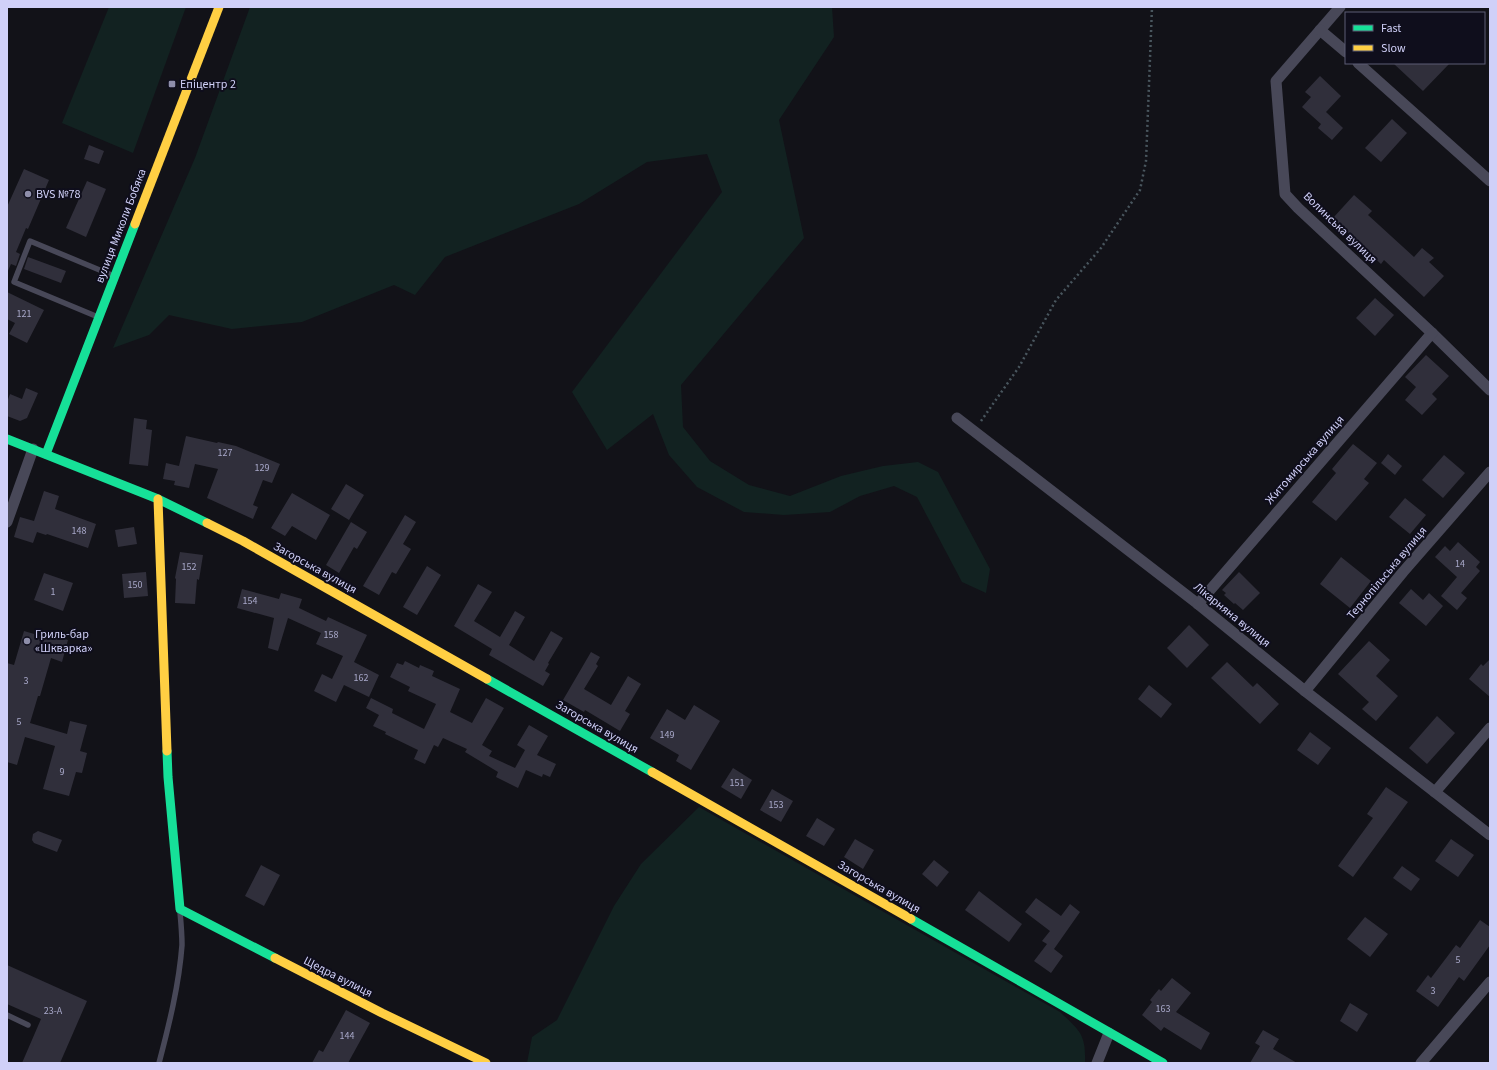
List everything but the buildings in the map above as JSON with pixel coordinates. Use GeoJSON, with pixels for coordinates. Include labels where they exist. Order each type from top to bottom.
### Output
{"type":"FeatureCollection","features":[{"type":"Feature","properties":{"kind":"street","name":"вулиця Миколи Бобяка"},"geometry":{"type":"LineString","coordinates":[[46,454],[219,7]]}},
{"type":"Feature","properties":{"kind":"street","name":"Волинська вулиця"},"geometry":{"type":"LineString","coordinates":[[1340,7],[1276,80],[1285,194],[1490,390]]}},
{"type":"Feature","properties":{"kind":"street"},"geometry":{"type":"LineString","coordinates":[[1320,30],[1345,51]]}},
{"type":"Feature","properties":{"kind":"street"},"geometry":{"type":"LineString","coordinates":[[1359,64],[1490,181]]}},
{"type":"Feature","properties":{"kind":"street","name":"Житомирська вулиця"},"geometry":{"type":"LineString","coordinates":[[1198,604],[1432,333]]}},
{"type":"Feature","properties":{"kind":"street","name":"Лікарняна вулиця"},"geometry":{"type":"LineString","coordinates":[[957,418],[1198,604],[1305,691],[1490,835]]}},
{"type":"Feature","properties":{"kind":"street","name":"Загорська вулиця"},"geometry":{"type":"LineString","coordinates":[[7,439],[158,499],[250,544],[1163,1063]]}},
{"type":"Feature","properties":{"kind":"street"},"geometry":{"type":"LineString","coordinates":[[7,522],[33,449]]}},
{"type":"Feature","properties":{"kind":"street","name":"Тернопільська вулиця"},"geometry":{"type":"LineString","coordinates":[[1305,691],[1403,572],[1490,472]]}},
{"type":"Feature","properties":{"kind":"street"},"geometry":{"type":"LineString","coordinates":[[158,499],[168,777],[180,909]]}},
{"type":"Feature","properties":{"kind":"street"},"geometry":{"type":"LineString","coordinates":[[1435,792],[1490,728]]}},
{"type":"Feature","properties":{"kind":"street","name":"Щедра вулиця"},"geometry":{"type":"LineString","coordinates":[[180,909],[382,1013],[486,1063]]}},
{"type":"Feature","properties":{"kind":"street"},"geometry":{"type":"LineString","coordinates":[[1421,1063],[1490,982]]}},
{"type":"Feature","properties":{"kind":"street"},"geometry":{"type":"LineString","coordinates":[[1097,1063],[1109,1033]]}},
{"type":"Feature","properties":{"kind":"lane"},"geometry":{"type":"LineString","coordinates":[[98,317],[14,282],[30,242],[114,276]]}},
{"type":"Feature","properties":{"kind":"lane"},"geometry":{"type":"LineString","coordinates":[[159,1063],[174,1004],[179,973],[182,944],[180,909]]}},
{"type":"Feature","properties":{"kind":"lane"},"geometry":{"type":"LineString","coordinates":[[7,1016],[28,1025]]}},
{"type":"Feature","properties":{"kind":"path"},"geometry":{"type":"LineString","coordinates":[[974,431],[1019,367],[1056,300],[1101,248],[1140,190],[1146,162],[1152,7]]}},
{"type":"Feature","properties":{"kind":"shaded area"},"geometry":{"type":"Polygon","coordinates":[[[109,7],[186,7],[133,153],[62,123],[109,7]]]}},
{"type":"Feature","properties":{"kind":"shaded area"},"geometry":{"type":"Polygon","coordinates":[[[250,7],[832,7],[834,37],[779,120],[804,238],[681,385],[683,427],[710,461],[749,485],[790,496],[841,476],[883,466],[918,462],[938,472],[990,569],[986,593],[962,582],[917,497],[894,486],[860,496],[830,512],[784,515],[744,512],[697,487],[669,455],[653,414],[607,450],[572,392],[722,192],[707,154],[647,162],[579,204],[445,257],[415,295],[394,285],[302,322],[232,329],[169,315],[149,335],[113,348],[195,158],[250,7]]]}},
{"type":"Feature","properties":{"kind":"shaded area"},"geometry":{"type":"Polygon","coordinates":[[[699,807],[1060,1012],[1077,1029],[1083,1039],[1085,1063],[527,1063],[532,1037],[557,1020],[614,906],[641,864],[699,807]]]}},
{"type":"Feature","properties":{"kind":"traffic: fast"},"geometry":{"type":"LineString","coordinates":[[46,454],[135,224]]}},
{"type":"Feature","properties":{"kind":"traffic: fast"},"geometry":{"type":"LineString","coordinates":[[7,439],[158,499],[207,523]]}},
{"type":"Feature","properties":{"kind":"traffic: fast"},"geometry":{"type":"LineString","coordinates":[[487,679],[652,772]]}},
{"type":"Feature","properties":{"kind":"traffic: fast"},"geometry":{"type":"LineString","coordinates":[[167,751],[180,909],[275,958]]}},
{"type":"Feature","properties":{"kind":"traffic: fast"},"geometry":{"type":"LineString","coordinates":[[911,919],[1163,1063]]}},
{"type":"Feature","properties":{"kind":"traffic: slow"},"geometry":{"type":"LineString","coordinates":[[135,224],[219,7]]}},
{"type":"Feature","properties":{"kind":"traffic: slow"},"geometry":{"type":"LineString","coordinates":[[158,499],[167,751]]}},
{"type":"Feature","properties":{"kind":"traffic: slow"},"geometry":{"type":"LineString","coordinates":[[207,523],[243,541],[487,679]]}},
{"type":"Feature","properties":{"kind":"traffic: slow"},"geometry":{"type":"LineString","coordinates":[[652,772],[911,919]]}},
{"type":"Feature","properties":{"kind":"traffic: slow"},"geometry":{"type":"LineString","coordinates":[[275,958],[382,1013],[486,1063]]}},
{"type":"Feature","properties":{"kind":"place","name":"Епіцентр 2"},"geometry":{"type":"Point","coordinates":[172,84]}},
{"type":"Feature","properties":{"kind":"place","name":"BVS №78"},"geometry":{"type":"Point","coordinates":[28,194]}},
{"type":"Feature","properties":{"kind":"place","name":"Гриль-бар «Шкварка»"},"geometry":{"type":"Point","coordinates":[27,641]}}]}
